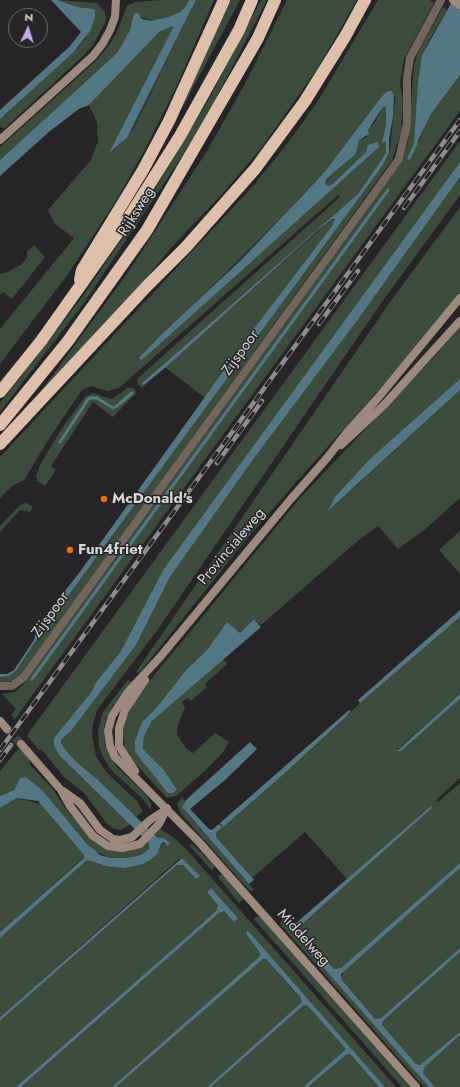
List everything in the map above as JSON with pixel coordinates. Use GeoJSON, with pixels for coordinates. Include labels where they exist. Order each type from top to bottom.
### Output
{"type":"FeatureCollection","features":[{"type":"Feature","properties":{"kind":"highway"},"geometry":{"type":"LineString","coordinates":[[78,289],[82,270],[143,170],[169,121],[224,0]]}},
{"type":"Feature","properties":{"kind":"highway","name":"Rijksweg"},"geometry":{"type":"LineString","coordinates":[[0,392],[41,340],[129,217],[180,136],[239,30],[252,0]]}},
{"type":"Feature","properties":{"kind":"highway","name":"Rijksweg"},"geometry":{"type":"LineString","coordinates":[[0,425],[68,341],[147,230],[258,38],[275,0]]}},
{"type":"Feature","properties":{"kind":"highway"},"geometry":{"type":"LineString","coordinates":[[0,444],[147,286],[186,247],[255,169],[305,101],[346,35],[364,0]]}},
{"type":"Feature","properties":{"kind":"street"},"geometry":{"type":"LineString","coordinates":[[0,140],[80,68],[96,51],[110,30],[115,17],[116,0]]}},
{"type":"Feature","properties":{"kind":"street","name":"Zijspoor"},"geometry":{"type":"LineString","coordinates":[[0,686],[12,686],[24,678],[399,159],[407,124],[407,78],[410,58],[441,0]]}},
{"type":"Feature","properties":{"kind":"street"},"geometry":{"type":"LineString","coordinates":[[453,0],[460,5]]}},
{"type":"Feature","properties":{"kind":"street","name":"Provincialeweg"},"geometry":{"type":"LineString","coordinates":[[167,808],[115,757],[110,746],[108,731],[110,722],[117,708],[259,536],[378,398],[460,298]]}},
{"type":"Feature","properties":{"kind":"street","name":"Provincialeweg"},"geometry":{"type":"LineString","coordinates":[[327,458],[384,405],[460,321]]}},
{"type":"Feature","properties":{"kind":"street"},"geometry":{"type":"LineString","coordinates":[[0,721],[7,729]]}},
{"type":"Feature","properties":{"kind":"street"},"geometry":{"type":"LineString","coordinates":[[21,744],[61,790],[70,806],[101,842],[108,846],[122,848],[140,844],[157,826],[167,808]]}},
{"type":"Feature","properties":{"kind":"street"},"geometry":{"type":"LineString","coordinates":[[61,790],[80,803],[100,830],[107,835],[120,840],[132,837],[150,820],[167,808]]}},
{"type":"Feature","properties":{"kind":"street","name":"Middelweg"},"geometry":{"type":"LineString","coordinates":[[167,808],[416,1087]]}},
{"type":"Feature","properties":{"kind":"green space"},"geometry":{"type":"Polygon","coordinates":[[[58,0],[97,3],[104,11],[106,16],[105,23],[93,45],[83,56],[5,128],[0,127],[0,119],[74,52],[86,38],[87,8],[77,7],[58,0]]]}},
{"type":"Feature","properties":{"kind":"green space"},"geometry":{"type":"Polygon","coordinates":[[[189,0],[180,12],[168,17],[150,21],[134,13],[130,30],[117,53],[0,160],[0,147],[98,59],[117,32],[127,6],[135,2],[189,0]]]}},
{"type":"Feature","properties":{"kind":"green space"},"geometry":{"type":"Polygon","coordinates":[[[196,0],[214,0],[175,90],[142,155],[114,204],[68,274],[0,364],[0,329],[74,238],[55,224],[48,210],[91,160],[98,141],[97,122],[89,105],[151,39],[159,32],[175,26],[111,152],[127,138],[133,129],[196,0]]]}},
{"type":"Feature","properties":{"kind":"green space"},"geometry":{"type":"Polygon","coordinates":[[[228,0],[240,0],[180,112],[228,0]]]}},
{"type":"Feature","properties":{"kind":"green space"},"geometry":{"type":"Polygon","coordinates":[[[261,0],[267,0],[214,102],[183,155],[84,303],[0,412],[0,403],[80,300],[144,207],[209,99],[261,0]]]}},
{"type":"Feature","properties":{"kind":"green space"},"geometry":{"type":"Polygon","coordinates":[[[287,0],[357,0],[318,68],[262,147],[223,193],[168,251],[151,273],[36,398],[129,271],[207,151],[246,82],[287,0]]]}},
{"type":"Feature","properties":{"kind":"green space"},"geometry":{"type":"Polygon","coordinates":[[[378,0],[430,0],[434,3],[404,59],[400,83],[403,101],[401,132],[392,160],[23,673],[13,681],[0,682],[0,677],[9,676],[16,671],[41,633],[383,165],[390,150],[395,98],[393,92],[388,91],[382,96],[326,170],[283,216],[140,358],[152,351],[349,172],[366,152],[329,186],[325,184],[332,174],[356,154],[359,140],[367,137],[367,130],[375,122],[383,107],[386,107],[386,125],[383,142],[386,141],[386,153],[358,194],[141,384],[144,385],[149,380],[142,388],[137,383],[137,379],[340,197],[338,195],[119,388],[107,391],[91,386],[82,390],[24,480],[12,486],[0,498],[0,457],[253,186],[290,140],[318,101],[378,0]]]}},
{"type":"Feature","properties":{"kind":"green space"},"geometry":{"type":"Polygon","coordinates":[[[443,7],[447,10],[427,44],[421,61],[414,141],[418,143],[431,114],[460,75],[460,111],[15,719],[11,715],[16,709],[2,694],[15,692],[23,685],[403,160],[408,142],[414,66],[417,54],[443,7]]]}},
{"type":"Feature","properties":{"kind":"green space"},"geometry":{"type":"Polygon","coordinates":[[[460,141],[460,162],[163,570],[121,651],[94,685],[93,690],[54,738],[74,770],[105,797],[131,824],[121,830],[114,829],[108,825],[84,793],[64,777],[41,749],[39,750],[27,736],[460,141]]]}},
{"type":"Feature","properties":{"kind":"green space"},"geometry":{"type":"Polygon","coordinates":[[[460,177],[460,195],[384,299],[156,632],[97,710],[93,724],[92,736],[96,756],[107,773],[137,801],[143,811],[136,817],[68,753],[61,743],[61,740],[71,731],[136,645],[170,577],[252,461],[359,318],[460,177]]]}},
{"type":"Feature","properties":{"kind":"green space"},"geometry":{"type":"Polygon","coordinates":[[[460,207],[460,293],[423,341],[297,481],[245,541],[139,673],[136,672],[390,302],[460,207]]]}},
{"type":"Feature","properties":{"kind":"green space"},"geometry":{"type":"Polygon","coordinates":[[[332,219],[335,220],[332,226],[252,331],[205,398],[165,367],[332,219]]]}},
{"type":"Feature","properties":{"kind":"green space"},"geometry":{"type":"Polygon","coordinates":[[[34,245],[45,257],[12,299],[3,292],[0,295],[0,274],[8,272],[22,264],[27,258],[27,252],[34,245]]]}},
{"type":"Feature","properties":{"kind":"green space"},"geometry":{"type":"Polygon","coordinates":[[[460,327],[460,379],[330,510],[460,390],[460,498],[423,531],[398,549],[378,526],[361,538],[261,625],[254,619],[240,633],[227,622],[207,650],[186,670],[157,707],[142,722],[135,740],[177,790],[164,770],[143,749],[144,736],[152,721],[223,659],[227,664],[205,684],[207,687],[191,701],[188,698],[182,702],[185,708],[178,724],[177,735],[186,748],[193,753],[215,733],[229,742],[224,751],[206,770],[176,796],[167,798],[134,762],[125,747],[122,730],[125,718],[133,704],[147,684],[300,498],[433,358],[460,327]]]}},
{"type":"Feature","properties":{"kind":"green space"},"geometry":{"type":"Polygon","coordinates":[[[127,388],[134,388],[136,393],[113,417],[93,402],[51,466],[56,470],[45,486],[37,481],[36,476],[41,463],[62,428],[85,397],[93,393],[110,399],[114,398],[127,388]]]}},
{"type":"Feature","properties":{"kind":"green space"},"geometry":{"type":"Polygon","coordinates":[[[26,503],[33,507],[30,512],[20,510],[0,532],[0,526],[20,505],[26,503]]]}},
{"type":"Feature","properties":{"kind":"green space"},"geometry":{"type":"Polygon","coordinates":[[[460,531],[460,574],[439,550],[460,531]]]}},
{"type":"Feature","properties":{"kind":"green space"},"geometry":{"type":"Polygon","coordinates":[[[460,617],[460,694],[397,750],[401,751],[460,699],[460,778],[436,800],[438,802],[460,783],[460,863],[341,968],[334,969],[307,939],[301,941],[429,1087],[424,1087],[280,924],[282,920],[296,935],[300,926],[432,808],[431,806],[347,879],[305,832],[252,878],[216,837],[216,833],[222,826],[285,773],[360,703],[460,617]]]}},
{"type":"Feature","properties":{"kind":"green space"},"geometry":{"type":"Polygon","coordinates":[[[128,680],[132,682],[112,707],[106,720],[104,732],[105,746],[117,767],[147,796],[151,804],[151,810],[142,798],[112,771],[103,757],[99,747],[98,731],[103,712],[128,680]]]}},
{"type":"Feature","properties":{"kind":"green space"},"geometry":{"type":"Polygon","coordinates":[[[19,748],[31,761],[29,764],[53,789],[65,808],[99,844],[143,846],[148,841],[150,845],[149,849],[141,855],[126,858],[111,858],[94,851],[42,790],[26,777],[20,778],[14,790],[0,796],[0,771],[19,748]]]}},
{"type":"Feature","properties":{"kind":"green space"},"geometry":{"type":"Polygon","coordinates":[[[182,797],[185,802],[182,807],[254,890],[253,891],[249,890],[181,814],[177,804],[182,797]]]}},
{"type":"Feature","properties":{"kind":"green space"},"geometry":{"type":"Polygon","coordinates":[[[17,798],[41,804],[84,855],[84,857],[0,932],[0,808],[17,798]]]}},
{"type":"Feature","properties":{"kind":"green space"},"geometry":{"type":"Polygon","coordinates":[[[160,829],[173,837],[187,850],[396,1087],[385,1087],[247,931],[246,934],[260,954],[259,957],[112,1087],[21,1087],[219,913],[224,911],[234,922],[238,918],[211,888],[207,892],[218,905],[216,911],[16,1087],[0,1087],[0,1021],[177,865],[183,865],[196,879],[182,858],[179,859],[0,1017],[0,938],[87,860],[106,866],[158,853],[161,844],[170,843],[155,835],[160,829]]]}},
{"type":"Feature","properties":{"kind":"green space"},"geometry":{"type":"Polygon","coordinates":[[[192,844],[215,866],[212,871],[189,845],[192,844]]]}},
{"type":"Feature","properties":{"kind":"green space"},"geometry":{"type":"Polygon","coordinates":[[[460,868],[460,948],[381,1018],[375,1019],[342,980],[343,971],[460,868]]]}},
{"type":"Feature","properties":{"kind":"green space"},"geometry":{"type":"Polygon","coordinates":[[[222,874],[244,898],[239,903],[217,876],[222,874]]]}},
{"type":"Feature","properties":{"kind":"green space"},"geometry":{"type":"Polygon","coordinates":[[[256,917],[260,917],[410,1087],[402,1087],[254,919],[256,917]]]}},
{"type":"Feature","properties":{"kind":"green space"},"geometry":{"type":"Polygon","coordinates":[[[460,952],[460,1032],[423,1064],[416,1065],[382,1025],[383,1021],[460,952]]]}},
{"type":"Feature","properties":{"kind":"green space"},"geometry":{"type":"Polygon","coordinates":[[[266,959],[302,1000],[302,1002],[207,1087],[116,1087],[261,960],[266,959]]]}},
{"type":"Feature","properties":{"kind":"green space"},"geometry":{"type":"Polygon","coordinates":[[[304,1005],[308,1005],[345,1048],[345,1050],[303,1087],[211,1087],[304,1005]]]}},
{"type":"Feature","properties":{"kind":"green space"},"geometry":{"type":"Polygon","coordinates":[[[460,1035],[460,1087],[435,1087],[423,1073],[424,1068],[460,1035]]]}},
{"type":"Feature","properties":{"kind":"green space"},"geometry":{"type":"Polygon","coordinates":[[[347,1054],[350,1054],[379,1087],[308,1087],[347,1054]]]}},
{"type":"Feature","properties":{"kind":"water"},"geometry":{"type":"Polygon","coordinates":[[[51,0],[58,0],[77,7],[93,9],[95,11],[95,18],[90,31],[74,52],[0,119],[0,110],[69,47],[81,32],[51,0]]]}},
{"type":"Feature","properties":{"kind":"water"},"geometry":{"type":"Polygon","coordinates":[[[189,0],[196,0],[127,138],[109,153],[174,26],[159,32],[89,105],[79,109],[50,131],[0,176],[0,160],[117,53],[130,30],[134,13],[138,13],[142,19],[150,21],[168,17],[180,12],[189,0]]]}},
{"type":"Feature","properties":{"kind":"water"},"geometry":{"type":"Polygon","coordinates":[[[453,0],[460,0],[460,75],[431,114],[417,143],[414,143],[418,82],[422,55],[453,0]]]}},
{"type":"Feature","properties":{"kind":"water"},"geometry":{"type":"Polygon","coordinates":[[[388,91],[392,91],[394,95],[393,117],[389,139],[389,152],[383,165],[41,633],[16,671],[9,676],[0,677],[0,674],[7,674],[14,670],[34,640],[38,625],[79,573],[252,331],[332,226],[335,219],[332,219],[317,231],[166,367],[144,385],[141,384],[358,194],[386,153],[386,141],[382,143],[386,125],[386,107],[383,107],[368,130],[369,134],[359,140],[356,154],[332,174],[327,179],[325,184],[329,186],[332,184],[366,152],[368,145],[378,142],[379,147],[152,351],[141,360],[139,358],[162,334],[241,260],[305,193],[326,170],[382,96],[388,91]]]}},
{"type":"Feature","properties":{"kind":"water"},"geometry":{"type":"Polygon","coordinates":[[[460,162],[460,177],[359,318],[252,461],[170,577],[136,645],[71,731],[61,740],[61,743],[68,753],[79,764],[98,780],[157,837],[165,839],[170,843],[167,846],[164,842],[161,844],[158,853],[143,864],[125,868],[106,866],[87,860],[0,938],[0,932],[84,858],[84,855],[38,801],[17,798],[0,808],[0,796],[14,790],[20,778],[26,777],[42,790],[87,844],[100,855],[111,858],[126,858],[141,855],[149,849],[149,843],[59,755],[54,745],[54,738],[93,690],[94,685],[121,651],[163,570],[460,162]]]}},
{"type":"Feature","properties":{"kind":"water"},"geometry":{"type":"Polygon","coordinates":[[[460,379],[460,390],[328,511],[335,497],[370,459],[460,379]]]}},
{"type":"Feature","properties":{"kind":"water"},"geometry":{"type":"Polygon","coordinates":[[[460,610],[460,617],[360,703],[358,700],[460,610]]]}},
{"type":"Feature","properties":{"kind":"water"},"geometry":{"type":"Polygon","coordinates":[[[254,619],[261,627],[152,721],[144,736],[143,749],[164,770],[177,790],[173,793],[168,793],[135,752],[135,740],[142,722],[157,707],[186,670],[207,650],[227,622],[240,633],[254,619]]]}},
{"type":"Feature","properties":{"kind":"water"},"geometry":{"type":"Polygon","coordinates":[[[460,694],[460,699],[401,751],[397,751],[460,694]]]}},
{"type":"Feature","properties":{"kind":"water"},"geometry":{"type":"Polygon","coordinates":[[[349,710],[351,711],[346,717],[223,827],[220,823],[349,710]]]}},
{"type":"Feature","properties":{"kind":"water"},"geometry":{"type":"Polygon","coordinates":[[[250,742],[257,749],[225,780],[190,809],[209,829],[212,830],[219,824],[222,827],[216,833],[216,837],[254,880],[249,884],[182,807],[186,800],[250,742]]]}},
{"type":"Feature","properties":{"kind":"water"},"geometry":{"type":"Polygon","coordinates":[[[431,806],[432,808],[300,926],[298,930],[300,932],[296,936],[282,920],[285,918],[290,924],[296,923],[431,806]]]}},
{"type":"Feature","properties":{"kind":"water"},"geometry":{"type":"Polygon","coordinates":[[[182,858],[200,876],[196,879],[183,865],[177,865],[0,1021],[0,1017],[182,858]]]}},
{"type":"Feature","properties":{"kind":"water"},"geometry":{"type":"Polygon","coordinates":[[[460,863],[460,868],[341,974],[342,980],[375,1019],[381,1018],[460,948],[460,952],[383,1021],[382,1025],[416,1064],[420,1065],[460,1032],[460,1035],[424,1068],[423,1073],[435,1087],[429,1087],[300,941],[303,937],[307,939],[334,969],[341,968],[460,863]]]}},
{"type":"Feature","properties":{"kind":"water"},"geometry":{"type":"Polygon","coordinates":[[[211,888],[238,918],[234,922],[224,911],[219,913],[21,1087],[16,1087],[216,911],[218,905],[207,892],[211,888]]]}},
{"type":"Feature","properties":{"kind":"water"},"geometry":{"type":"Polygon","coordinates":[[[247,931],[385,1087],[379,1087],[350,1054],[347,1054],[308,1087],[303,1087],[345,1050],[345,1048],[308,1006],[304,1005],[211,1087],[207,1087],[302,1002],[300,997],[266,959],[263,959],[116,1087],[112,1087],[259,957],[260,954],[258,950],[246,934],[247,931]]]}},
{"type":"Feature","properties":{"kind":"waterway"},"geometry":{"type":"LineString","coordinates":[[409,158],[416,143]]}},
{"type":"Feature","properties":{"kind":"waterway"},"geometry":{"type":"LineString","coordinates":[[32,679],[388,190]]}},
{"type":"Feature","properties":{"kind":"waterway"},"geometry":{"type":"LineString","coordinates":[[60,442],[89,398],[97,398],[113,408],[132,393]]}},
{"type":"Feature","properties":{"kind":"tunnel"},"geometry":{"type":"LineString","coordinates":[[7,729],[21,744]]}},
{"type":"Feature","properties":{"kind":"railway"},"geometry":{"type":"LineString","coordinates":[[0,750],[460,120]]}},
{"type":"Feature","properties":{"kind":"railway"},"geometry":{"type":"LineString","coordinates":[[404,208],[460,131]]}},
{"type":"Feature","properties":{"kind":"railway"},"geometry":{"type":"LineString","coordinates":[[319,324],[358,271]]}},
{"type":"Feature","properties":{"kind":"railway"},"geometry":{"type":"LineString","coordinates":[[217,463],[262,401]]}},
{"type":"Feature","properties":{"kind":"railway"},"geometry":{"type":"LineString","coordinates":[[0,760],[11,745]]}},
{"type":"Feature","properties":{"kind":"place","name":"McDonald's"},"geometry":{"type":"Point","coordinates":[104,499]}},
{"type":"Feature","properties":{"kind":"place","name":"Fun4friet"},"geometry":{"type":"Point","coordinates":[70,550]}}]}
